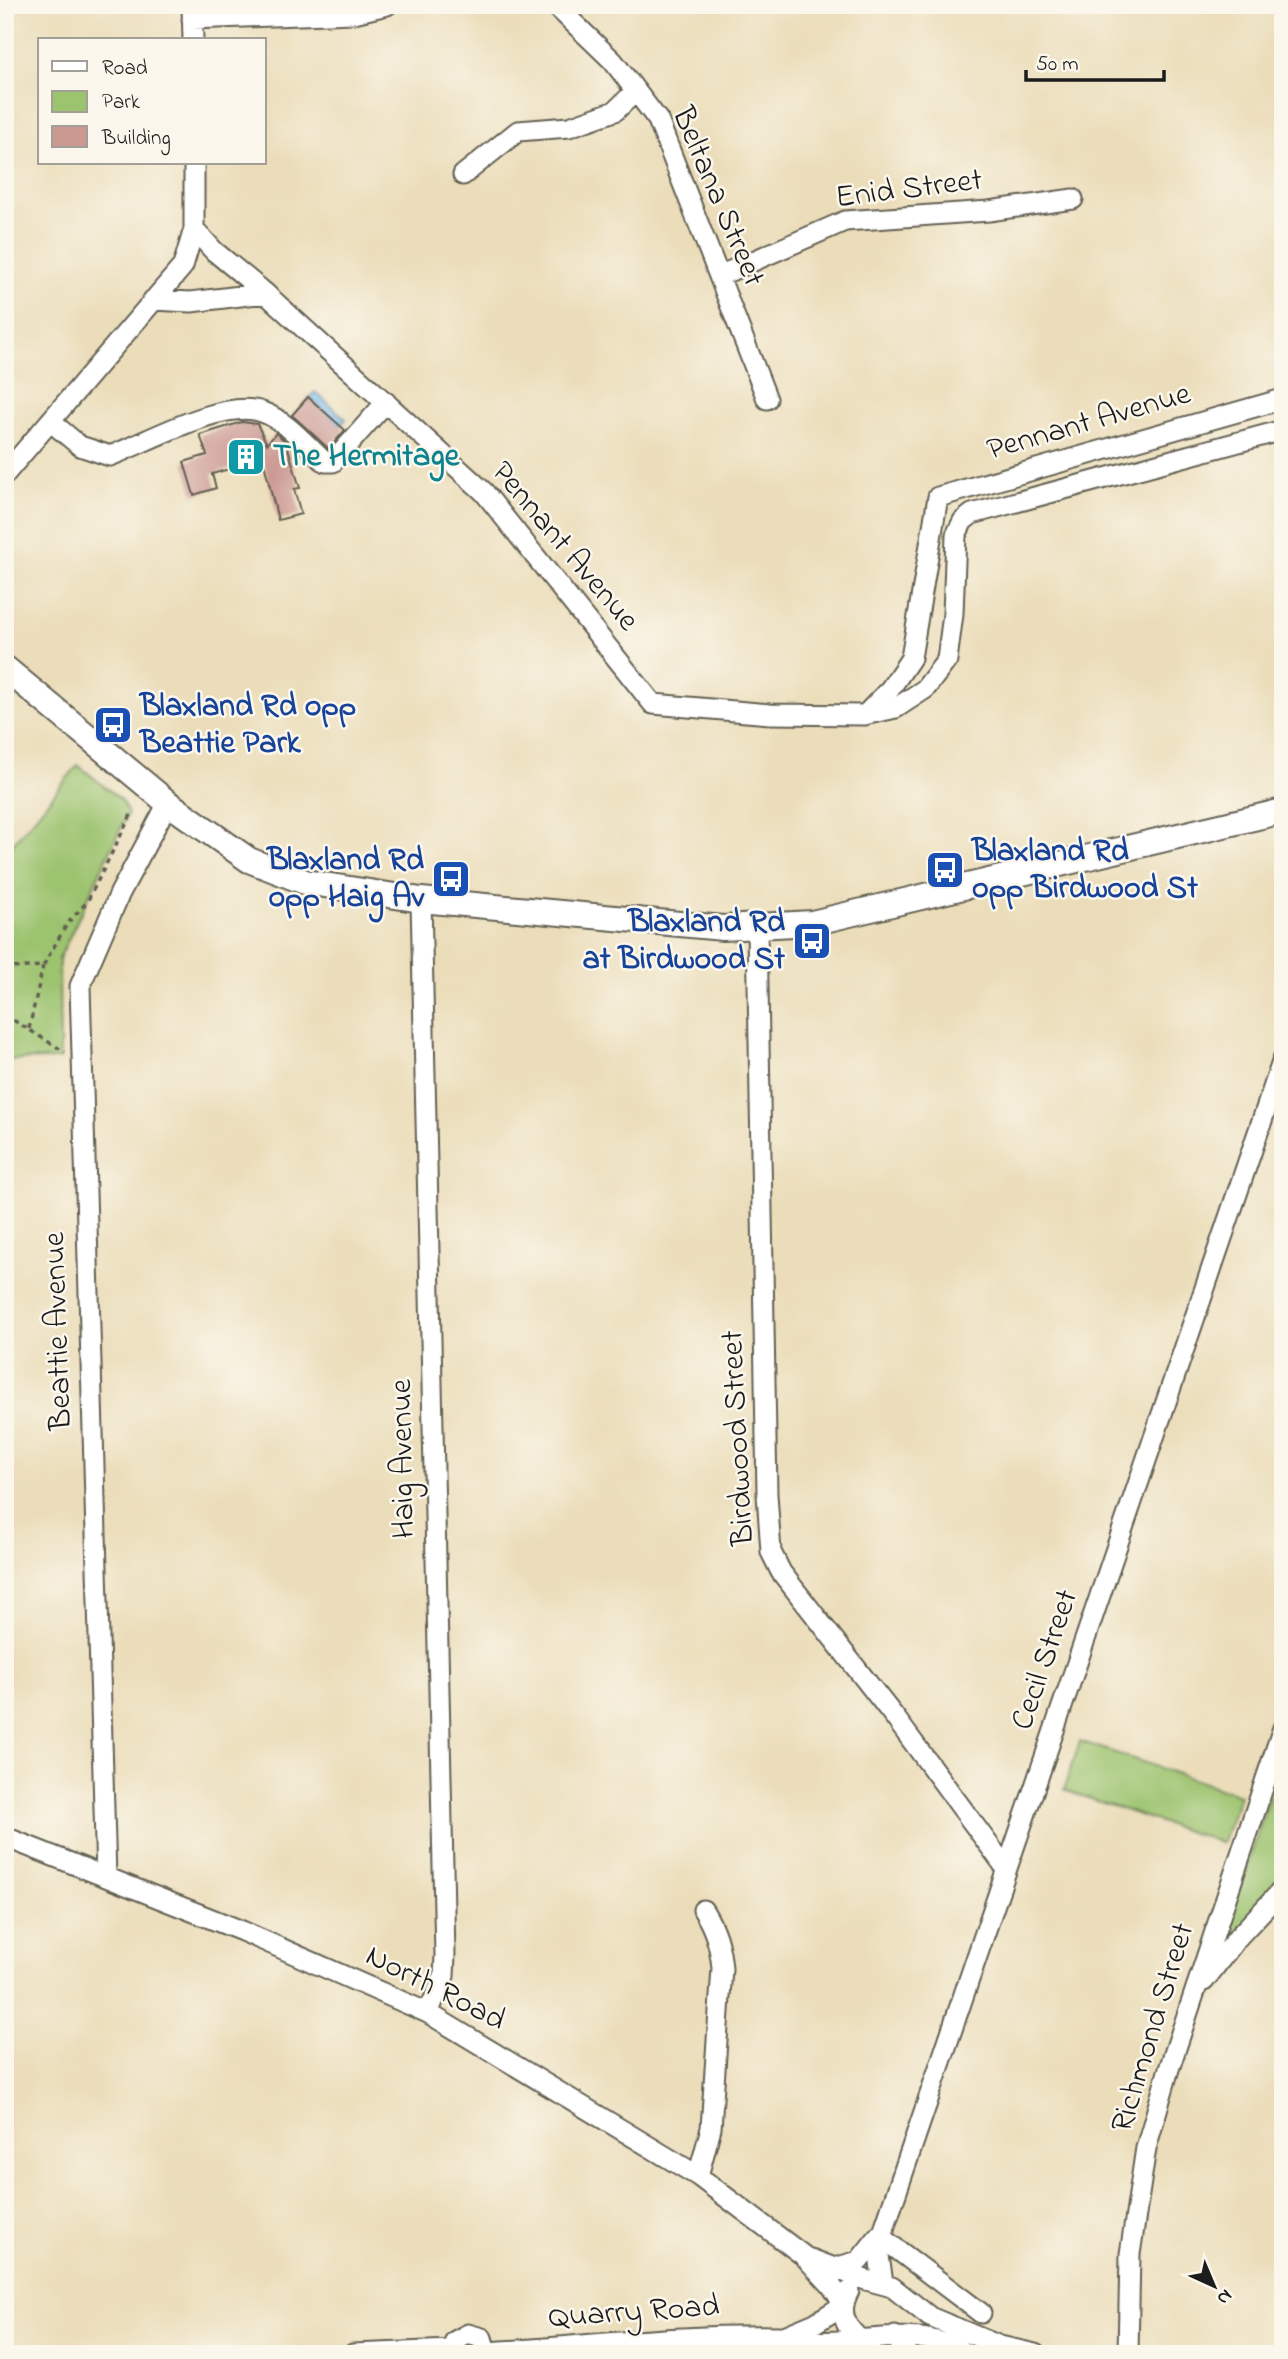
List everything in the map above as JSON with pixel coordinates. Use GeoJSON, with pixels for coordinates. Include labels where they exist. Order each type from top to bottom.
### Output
{"type":"FeatureCollection","features":[{"type":"Feature","properties":{"kind":"main road"},"geometry":{"type":"LineString","coordinates":[[5,668],[168,803],[249,860],[278,873],[330,888],[421,900],[723,928],[757,928],[858,914],[1283,811]]}},
{"type":"Feature","properties":{"kind":"street"},"geometry":{"type":"LineString","coordinates":[[193,38],[192,12],[354,13],[387,5]]}},
{"type":"Feature","properties":{"kind":"street","name":"Beltana Street"},"geometry":{"type":"LineString","coordinates":[[555,5],[613,61],[658,120],[767,399]]}},
{"type":"Feature","properties":{"kind":"street"},"geometry":{"type":"LineString","coordinates":[[463,174],[518,131],[569,127],[615,111],[636,91]]}},
{"type":"Feature","properties":{"kind":"street"},"geometry":{"type":"LineString","coordinates":[[5,474],[183,266],[194,229],[194,164]]}},
{"type":"Feature","properties":{"kind":"street","name":"Enid Street"},"geometry":{"type":"LineString","coordinates":[[719,276],[845,221],[989,211],[1073,199]]}},
{"type":"Feature","properties":{"kind":"street","name":"Pennant Avenue"},"geometry":{"type":"LineString","coordinates":[[194,229],[214,251],[265,293],[484,492],[653,704],[770,714],[864,715],[895,708],[925,689],[947,660],[953,614],[956,535],[963,521],[972,514],[1283,430]]}},
{"type":"Feature","properties":{"kind":"street"},"geometry":{"type":"LineString","coordinates":[[153,300],[191,302],[265,293]]}},
{"type":"Feature","properties":{"kind":"street","name":"Pennant Avenue"},"geometry":{"type":"LineString","coordinates":[[864,715],[890,689],[911,658],[938,497],[1283,399]]}},
{"type":"Feature","properties":{"kind":"street"},"geometry":{"type":"LineString","coordinates":[[50,421],[79,446],[110,456],[217,413],[261,411],[276,419],[325,462],[333,461],[386,402]]}},
{"type":"Feature","properties":{"kind":"street","name":"Beattie Avenue"},"geometry":{"type":"LineString","coordinates":[[106,1877],[80,1064],[80,986],[120,892],[168,803]]}},
{"type":"Feature","properties":{"kind":"street","name":"Haig Avenue"},"geometry":{"type":"LineString","coordinates":[[421,900],[445,1955],[444,1976],[428,2013]]}},
{"type":"Feature","properties":{"kind":"street","name":"Birdwood Street"},"geometry":{"type":"LineString","coordinates":[[757,928],[766,1480],[771,1552],[781,1572],[896,1719],[1006,1868]]}},
{"type":"Feature","properties":{"kind":"street","name":"Cecil Street"},"geometry":{"type":"LineString","coordinates":[[875,2282],[884,2232],[1283,1059]]}},
{"type":"Feature","properties":{"kind":"street","name":"Richmond Street"},"geometry":{"type":"LineString","coordinates":[[1128,2354],[1130,2254],[1146,2148],[1194,1993],[1283,1728]]}},
{"type":"Feature","properties":{"kind":"street","name":"North Road"},"geometry":{"type":"LineString","coordinates":[[5,1837],[242,1931],[428,2013],[698,2176],[804,2256],[831,2285],[843,2304],[846,2323],[862,2341]]}},
{"type":"Feature","properties":{"kind":"street"},"geometry":{"type":"LineString","coordinates":[[1194,1993],[1238,1937],[1283,1889]]}},
{"type":"Feature","properties":{"kind":"street"},"geometry":{"type":"LineString","coordinates":[[698,2176],[711,2128],[722,1968],[720,1948],[713,1926],[703,1910]]}},
{"type":"Feature","properties":{"kind":"street"},"geometry":{"type":"LineString","coordinates":[[834,2268],[859,2261],[884,2232],[981,2313]]}},
{"type":"Feature","properties":{"kind":"street","name":"North Road"},"geometry":{"type":"LineString","coordinates":[[804,2256],[875,2282],[930,2317],[1000,2346],[1035,2354]]}},
{"type":"Feature","properties":{"kind":"street"},"geometry":{"type":"LineString","coordinates":[[843,2304],[850,2291],[875,2282]]}},
{"type":"Feature","properties":{"kind":"street","name":"Quarry Road"},"geometry":{"type":"LineString","coordinates":[[487,2353],[736,2345],[784,2336],[815,2323],[843,2304]]}},
{"type":"Feature","properties":{"kind":"street"},"geometry":{"type":"LineString","coordinates":[[353,2354],[452,2352],[459,2337],[473,2334],[482,2338],[487,2353]]}},
{"type":"Feature","properties":{"kind":"street","name":"Quarry Road"},"geometry":{"type":"LineString","coordinates":[[784,2336],[810,2348],[862,2341]]}},
{"type":"Feature","properties":{"kind":"street"},"geometry":{"type":"LineString","coordinates":[[895,2336],[907,2354]]}},
{"type":"Feature","properties":{"kind":"street"},"geometry":{"type":"LineString","coordinates":[[862,2341],[895,2336],[929,2337],[967,2354]]}},
{"type":"Feature","properties":{"kind":"path"},"geometry":{"type":"LineString","coordinates":[[29,1030],[43,966],[68,924],[87,902],[133,811]]}},
{"type":"Feature","properties":{"kind":"path"},"geometry":{"type":"LineString","coordinates":[[5,972],[11,968],[43,966]]}},
{"type":"Feature","properties":{"kind":"path"},"geometry":{"type":"LineString","coordinates":[[5,1015],[80,1064]]}},
{"type":"Feature","properties":{"kind":"green space"},"geometry":{"type":"Polygon","coordinates":[[[78,765],[121,800],[128,813],[59,959],[60,1059],[5,1060],[5,853],[78,765]]]}},
{"type":"Feature","properties":{"kind":"green space"},"geometry":{"type":"Polygon","coordinates":[[[1080,1741],[1240,1795],[1222,1843],[1064,1790],[1080,1741]]]}},
{"type":"Feature","properties":{"kind":"green space"},"geometry":{"type":"Polygon","coordinates":[[[1281,1763],[1283,1882],[1222,1948],[1228,1923],[1281,1763]]]}},
{"type":"Feature","properties":{"kind":"water"},"geometry":{"type":"Polygon","coordinates":[[[315,392],[346,419],[340,426],[309,398],[315,392]]]}},
{"type":"Feature","properties":{"kind":"building"},"geometry":{"type":"Polygon","coordinates":[[[308,397],[345,430],[329,449],[292,415],[308,397]]]}},
{"type":"Feature","properties":{"kind":"building","name":"The Hermitage"},"geometry":{"type":"Polygon","coordinates":[[[242,422],[257,424],[267,444],[276,433],[286,442],[300,488],[294,489],[301,514],[278,520],[263,459],[212,474],[216,488],[194,495],[184,462],[207,455],[200,435],[242,422]]]}},
{"type":"Feature","properties":{"kind":"place","name":"The Hermitage"},"geometry":{"type":"Point","coordinates":[246,457]}},
{"type":"Feature","properties":{"kind":"place","name":"Blaxland Rd opp Beattie Park"},"geometry":{"type":"Point","coordinates":[113,725]}},
{"type":"Feature","properties":{"kind":"place","name":"Blaxland Rd opp Birdwood St"},"geometry":{"type":"Point","coordinates":[945,870]}},
{"type":"Feature","properties":{"kind":"place","name":"Blaxland Rd opp Haig Av"},"geometry":{"type":"Point","coordinates":[451,879]}},
{"type":"Feature","properties":{"kind":"place","name":"Blaxland Rd at Birdwood St"},"geometry":{"type":"Point","coordinates":[812,941]}}]}
